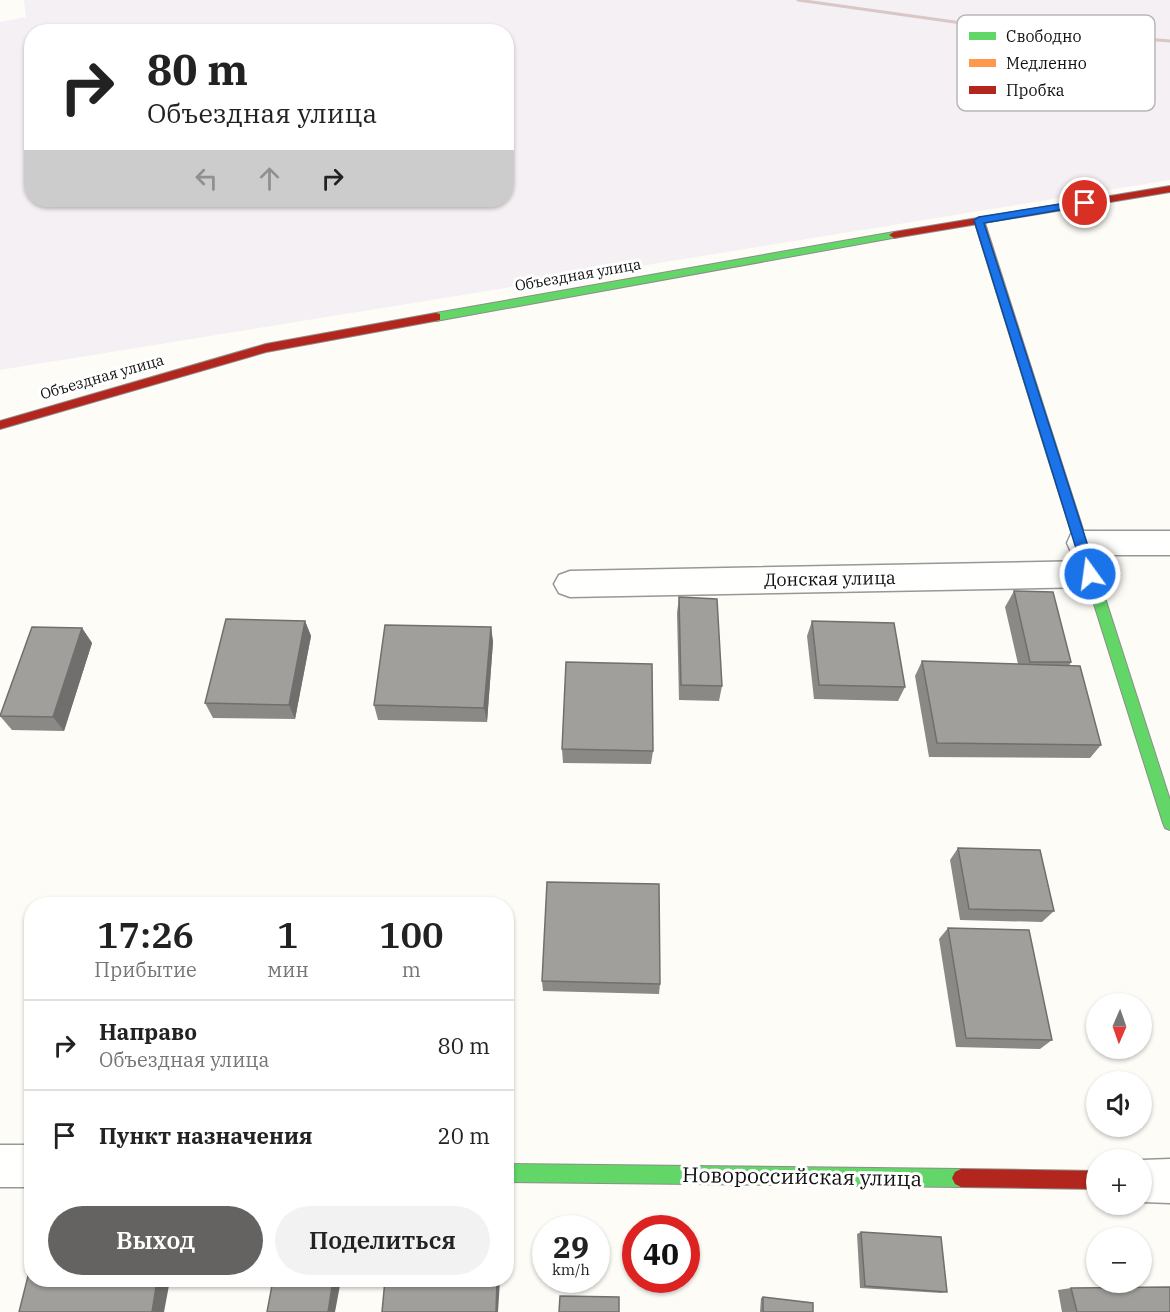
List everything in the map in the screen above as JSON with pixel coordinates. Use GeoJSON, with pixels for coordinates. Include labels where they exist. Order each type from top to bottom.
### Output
{"type":"FeatureCollection","features":[{"type":"Feature","properties":{"kind":"street","name":"Объездная улица"},"geometry":{"type":"LineString","coordinates":[[0,425],[266,348],[979,220],[1170,189]]}},
{"type":"Feature","properties":{"kind":"street"},"geometry":{"type":"LineString","coordinates":[[979,220],[1170,823]]}},
{"type":"Feature","properties":{"kind":"street"},"geometry":{"type":"LineString","coordinates":[[1082,543],[1170,543]]}},
{"type":"Feature","properties":{"kind":"street","name":"Донская улица"},"geometry":{"type":"LineString","coordinates":[[570,584],[1090,574]]}},
{"type":"Feature","properties":{"kind":"street"},"geometry":{"type":"LineString","coordinates":[[0,1166],[24,1166]]}},
{"type":"Feature","properties":{"kind":"street","name":"Новороссийская улица"},"geometry":{"type":"LineString","coordinates":[[514,1173],[1086,1180]]}},
{"type":"Feature","properties":{"kind":"street"},"geometry":{"type":"LineString","coordinates":[[1152,1181],[1170,1181]]}},
{"type":"Feature","properties":{"kind":"shaded area"},"geometry":{"type":"Polygon","coordinates":[[[24,0],[1170,0],[1170,180],[0,370],[0,22],[26,17],[24,0]]]}},
{"type":"Feature","properties":{"kind":"building"},"geometry":{"type":"Polygon","coordinates":[[[1014,591],[1053,592],[1071,662],[1030,662],[1014,591]]]}},
{"type":"Feature","properties":{"kind":"building"},"geometry":{"type":"Polygon","coordinates":[[[679,597],[717,599],[722,686],[681,685],[679,597]]]}},
{"type":"Feature","properties":{"kind":"building"},"geometry":{"type":"Polygon","coordinates":[[[226,619],[305,621],[289,705],[205,703],[226,619]]]}},
{"type":"Feature","properties":{"kind":"building"},"geometry":{"type":"Polygon","coordinates":[[[812,621],[894,623],[905,687],[819,685],[812,621]]]}},
{"type":"Feature","properties":{"kind":"building"},"geometry":{"type":"Polygon","coordinates":[[[385,625],[491,627],[484,708],[374,705],[385,625]]]}},
{"type":"Feature","properties":{"kind":"building"},"geometry":{"type":"Polygon","coordinates":[[[32,627],[82,628],[53,717],[0,716],[32,627]]]}},
{"type":"Feature","properties":{"kind":"building"},"geometry":{"type":"Polygon","coordinates":[[[922,661],[1080,666],[1101,745],[937,743],[922,661]]]}},
{"type":"Feature","properties":{"kind":"building"},"geometry":{"type":"Polygon","coordinates":[[[566,662],[652,664],[653,751],[562,749],[566,662]]]}},
{"type":"Feature","properties":{"kind":"building"},"geometry":{"type":"Polygon","coordinates":[[[958,848],[1040,850],[1054,911],[969,909],[958,848]]]}},
{"type":"Feature","properties":{"kind":"building"},"geometry":{"type":"Polygon","coordinates":[[[547,882],[659,884],[660,984],[542,981],[547,882]]]}},
{"type":"Feature","properties":{"kind":"building"},"geometry":{"type":"Polygon","coordinates":[[[948,928],[1029,930],[1052,1040],[966,1038],[948,928]]]}},
{"type":"Feature","properties":{"kind":"building"},"geometry":{"type":"Polygon","coordinates":[[[861,1232],[941,1237],[947,1292],[865,1286],[861,1232]]]}},
{"type":"Feature","properties":{"kind":"building"},"geometry":{"type":"Polygon","coordinates":[[[25,1287],[156,1287],[152,1312],[19,1312],[25,1287]]]}},
{"type":"Feature","properties":{"kind":"building"},"geometry":{"type":"Polygon","coordinates":[[[272,1287],[332,1287],[328,1312],[267,1312],[272,1287]]]}},
{"type":"Feature","properties":{"kind":"building"},"geometry":{"type":"Polygon","coordinates":[[[384,1287],[497,1287],[496,1312],[382,1312],[384,1287]]]}},
{"type":"Feature","properties":{"kind":"building"},"geometry":{"type":"Polygon","coordinates":[[[1152,1287],[1170,1287],[1170,1312],[1077,1312],[1071,1288],[1086,1288],[1086,1293],[1152,1293],[1152,1287]]]}},
{"type":"Feature","properties":{"kind":"building"},"geometry":{"type":"Polygon","coordinates":[[[560,1296],[619,1297],[619,1312],[559,1312],[560,1296]]]}},
{"type":"Feature","properties":{"kind":"building"},"geometry":{"type":"Polygon","coordinates":[[[763,1297],[813,1303],[813,1312],[763,1312],[763,1297]]]}},
{"type":"Feature","properties":{"kind":"railway"},"geometry":{"type":"LineString","coordinates":[[798,0],[957,22]]}},
{"type":"Feature","properties":{"kind":"railway"},"geometry":{"type":"LineString","coordinates":[[1155,40],[1170,41]]}},
{"type":"Feature","properties":{"kind":"traffic: fast"},"geometry":{"type":"LineString","coordinates":[[436,317],[894,235]]}},
{"type":"Feature","properties":{"kind":"traffic: fast"},"geometry":{"type":"LineString","coordinates":[[1047,436],[1170,823]]}},
{"type":"Feature","properties":{"kind":"traffic: fast"},"geometry":{"type":"LineString","coordinates":[[514,1173],[961,1178]]}},
{"type":"Feature","properties":{"kind":"traffic: slow"},"geometry":{"type":"LineString","coordinates":[[979,220],[1047,436]]}},
{"type":"Feature","properties":{"kind":"traffic: jam"},"geometry":{"type":"LineString","coordinates":[[894,235],[1170,189]]}},
{"type":"Feature","properties":{"kind":"traffic: jam"},"geometry":{"type":"LineString","coordinates":[[0,425],[266,348],[436,317]]}},
{"type":"Feature","properties":{"kind":"traffic: jam"},"geometry":{"type":"LineString","coordinates":[[961,1178],[1086,1180]]}},
{"type":"Feature","properties":{"kind":"route"},"geometry":{"type":"LineString","coordinates":[[1085,203],[979,220],[1090,574]]}}]}
